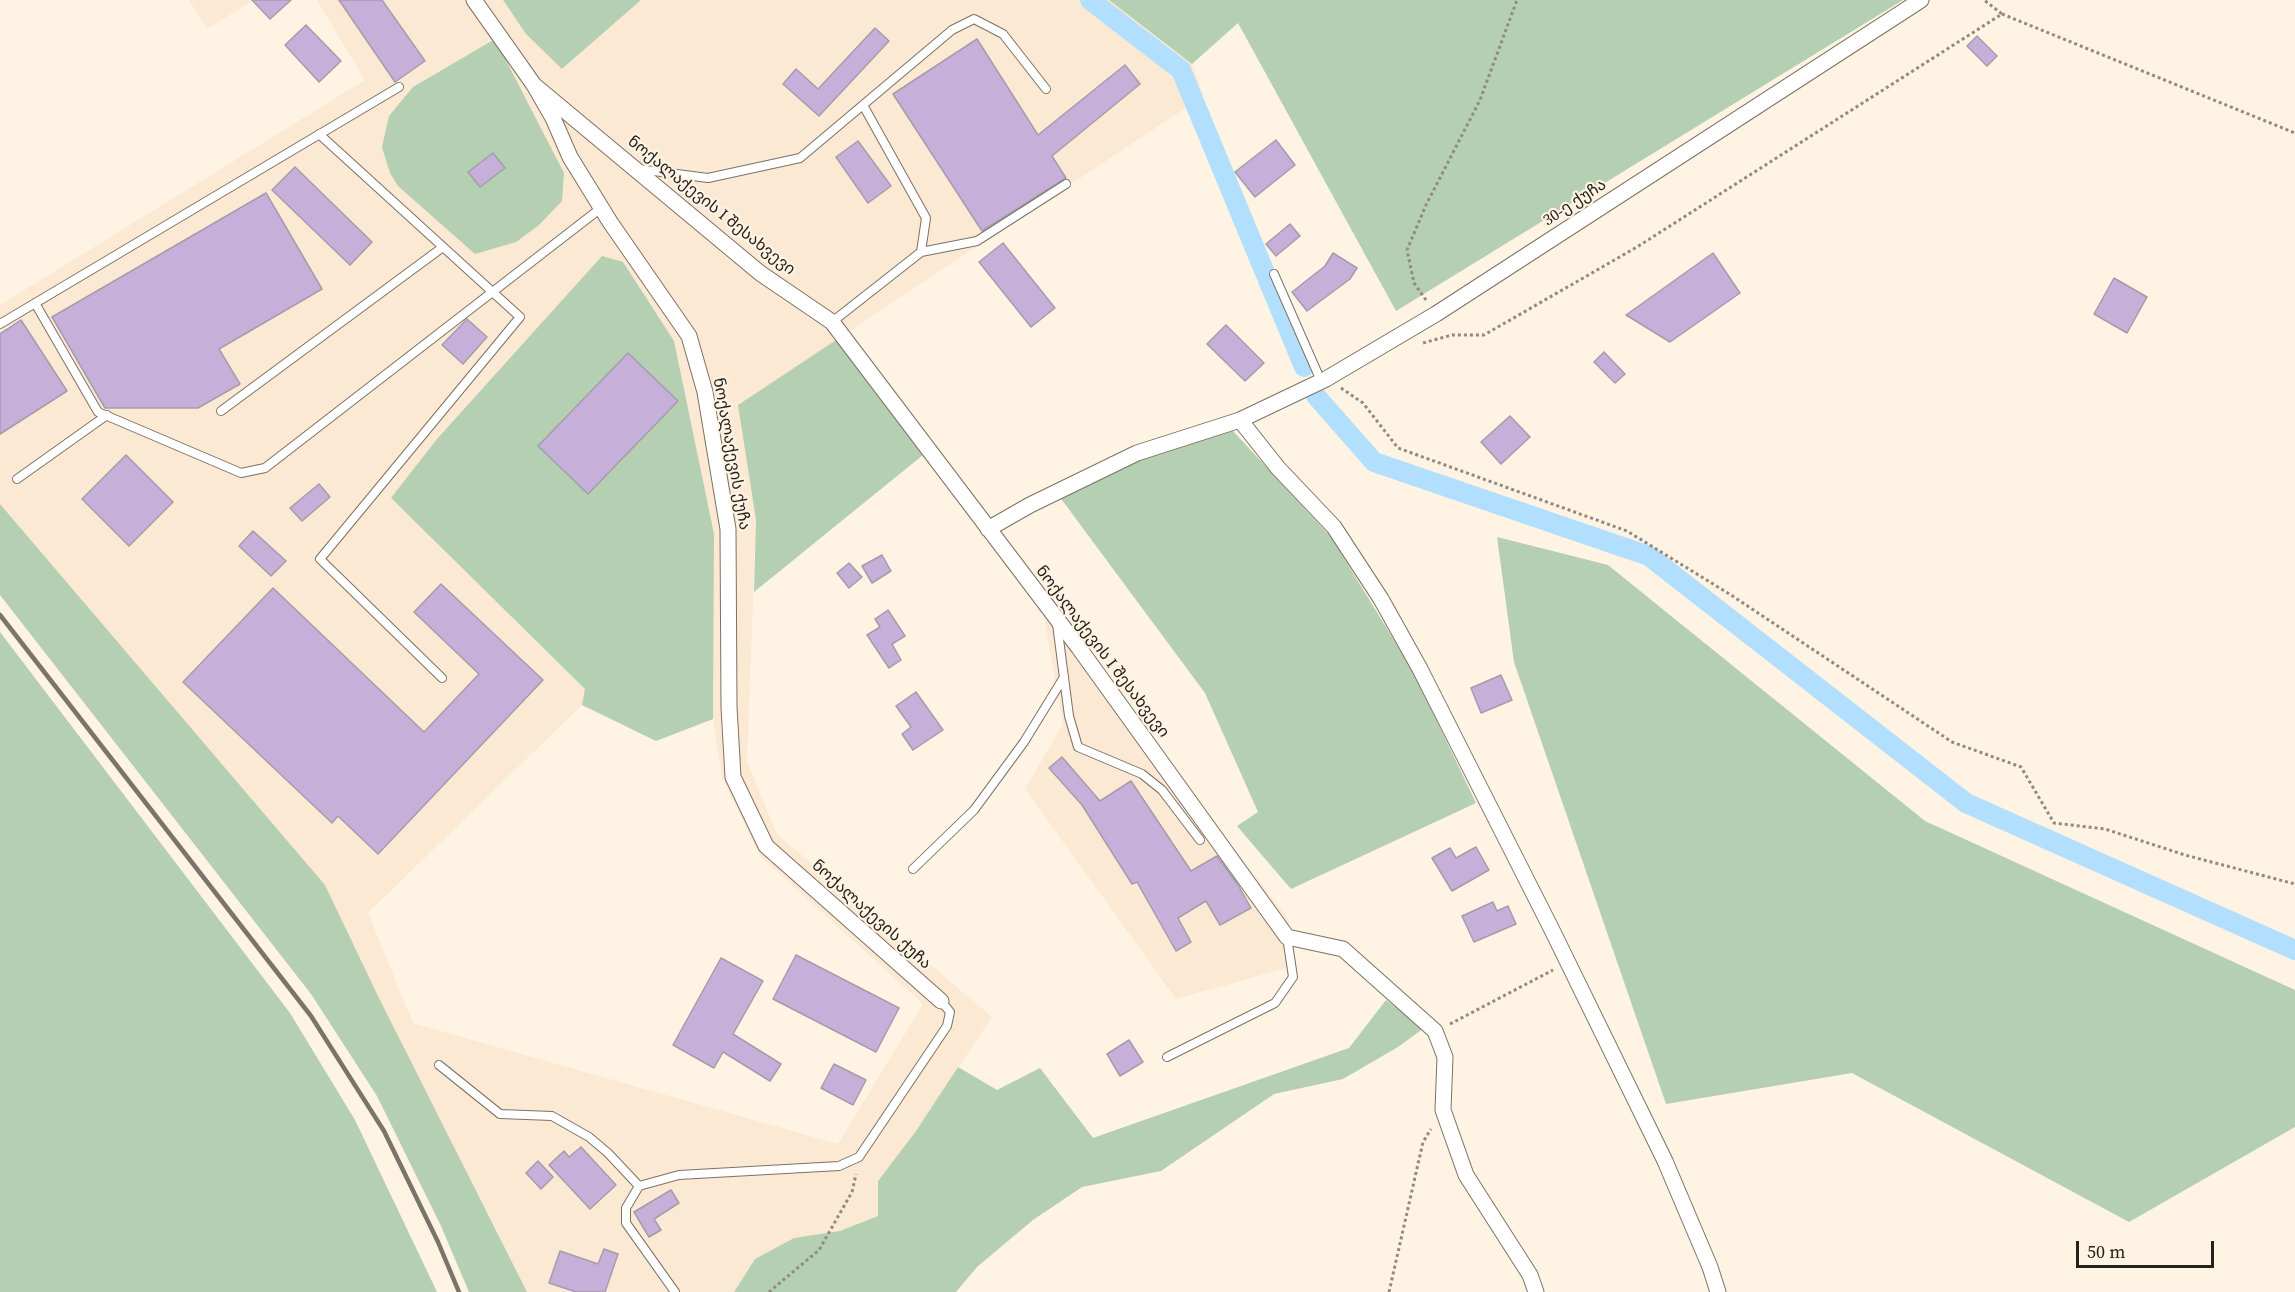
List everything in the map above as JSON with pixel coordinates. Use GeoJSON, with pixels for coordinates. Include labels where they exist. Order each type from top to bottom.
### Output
{"type":"FeatureCollection","features":[{"type":"Feature","properties":{"kind":"street","name":"ნოქალაქევის ქუჩა"},"geometry":{"type":"LineString","coordinates":[[474,0],[534,85],[570,158],[601,208],[689,336],[705,392],[728,529],[729,707],[734,777],[766,846],[940,1001]]}},
{"type":"Feature","properties":{"kind":"street","name":"30-ე ქუჩა"},"geometry":{"type":"LineString","coordinates":[[988,529],[1030,505],[1137,453],[1240,420],[1324,380],[1436,314],[1921,0]]}},
{"type":"Feature","properties":{"kind":"street","name":"ნოქალაქევის I შესახვევი"},"geometry":{"type":"LineString","coordinates":[[534,85],[760,273],[832,322],[1079,648],[1287,937]]}},
{"type":"Feature","properties":{"kind":"street"},"geometry":{"type":"LineString","coordinates":[[1240,420],[1278,468],[1334,527],[1381,599],[1425,679],[1665,1161],[1710,1267],[1718,1292]]}},
{"type":"Feature","properties":{"kind":"street"},"geometry":{"type":"LineString","coordinates":[[1287,937],[1343,949],[1436,1031],[1446,1057],[1443,1110],[1466,1175],[1530,1275],[1536,1292]]}},
{"type":"Feature","properties":{"kind":"lane"},"geometry":{"type":"LineString","coordinates":[[636,168],[708,178],[800,158],[952,30],[975,19],[1003,34],[1046,89]]}},
{"type":"Feature","properties":{"kind":"lane"},"geometry":{"type":"LineString","coordinates":[[0,324],[399,87]]}},
{"type":"Feature","properties":{"kind":"lane"},"geometry":{"type":"LineString","coordinates":[[863,105],[926,218],[921,252]]}},
{"type":"Feature","properties":{"kind":"lane"},"geometry":{"type":"LineString","coordinates":[[319,134],[520,317],[320,559],[442,678]]}},
{"type":"Feature","properties":{"kind":"lane"},"geometry":{"type":"LineString","coordinates":[[832,322],[921,252],[977,241],[1066,184]]}},
{"type":"Feature","properties":{"kind":"lane"},"geometry":{"type":"LineString","coordinates":[[35,303],[98,412],[241,473],[265,468],[601,208]]}},
{"type":"Feature","properties":{"kind":"lane"},"geometry":{"type":"LineString","coordinates":[[221,411],[444,247]]}},
{"type":"Feature","properties":{"kind":"lane"},"geometry":{"type":"LineString","coordinates":[[1274,274],[1324,380]]}},
{"type":"Feature","properties":{"kind":"lane"},"geometry":{"type":"LineString","coordinates":[[17,479],[107,416]]}},
{"type":"Feature","properties":{"kind":"lane"},"geometry":{"type":"LineString","coordinates":[[1056,620],[1069,716],[1078,747],[1142,774],[1162,790],[1200,840]]}},
{"type":"Feature","properties":{"kind":"lane"},"geometry":{"type":"LineString","coordinates":[[913,868],[974,810],[1024,742],[1064,677]]}},
{"type":"Feature","properties":{"kind":"lane"},"geometry":{"type":"LineString","coordinates":[[1167,1057],[1275,1002],[1293,977],[1287,937]]}},
{"type":"Feature","properties":{"kind":"lane"},"geometry":{"type":"LineString","coordinates":[[675,1292],[626,1223],[626,1208],[639,1186],[679,1175],[839,1166],[859,1157],[947,1026],[950,1012],[940,1001]]}},
{"type":"Feature","properties":{"kind":"lane"},"geometry":{"type":"LineString","coordinates":[[439,1065],[500,1114],[552,1116],[589,1137],[608,1153],[639,1186]]}},
{"type":"Feature","properties":{"kind":"path"},"geometry":{"type":"LineString","coordinates":[[1436,314],[1413,283],[1407,250],[1426,205],[1480,100],[1516,0]]}},
{"type":"Feature","properties":{"kind":"path"},"geometry":{"type":"LineString","coordinates":[[1984,0],[2002,14],[2295,133]]}},
{"type":"Feature","properties":{"kind":"path"},"geometry":{"type":"LineString","coordinates":[[1419,344],[1452,335],[1484,335],[1637,247],[2002,14]]}},
{"type":"Feature","properties":{"kind":"path"},"geometry":{"type":"LineString","coordinates":[[1324,380],[1364,403],[1398,448],[1627,531],[1731,595],[1952,742],[2021,766],[2054,823],[2105,829],[2185,855],[2295,884]]}},
{"type":"Feature","properties":{"kind":"path"},"geometry":{"type":"LineString","coordinates":[[1436,1031],[1567,962]]}},
{"type":"Feature","properties":{"kind":"path"},"geometry":{"type":"LineString","coordinates":[[1389,1292],[1423,1142],[1443,1110]]}},
{"type":"Feature","properties":{"kind":"path"},"geometry":{"type":"LineString","coordinates":[[769,1292],[819,1250],[852,1192],[859,1157]]}},
{"type":"Feature","properties":{"kind":"shaded area"},"geometry":{"type":"Polygon","coordinates":[[[189,0],[254,0],[207,29],[189,0]]]}},
{"type":"Feature","properties":{"kind":"shaded area"},"geometry":{"type":"Polygon","coordinates":[[[317,0],[503,0],[526,34],[563,69],[641,0],[1109,0],[1192,64],[1204,96],[738,405],[756,520],[747,761],[777,834],[992,1017],[916,1131],[878,1181],[878,1216],[841,1231],[794,1238],[755,1259],[734,1292],[527,1292],[378,996],[325,885],[0,504],[0,305],[365,80],[317,0]],[[391,498],[585,689],[582,705],[368,913],[413,1023],[838,1144],[923,1004],[760,856],[722,778],[713,719],[714,534],[391,498]]]}},
{"type":"Feature","properties":{"kind":"shaded area"},"geometry":{"type":"Polygon","coordinates":[[[1044,617],[1087,657],[1289,920],[1287,968],[1176,999],[1025,789],[1063,724],[1044,617]]]}},
{"type":"Feature","properties":{"kind":"green space"},"geometry":{"type":"Polygon","coordinates":[[[503,0],[641,0],[562,69],[526,34],[503,0]]]}},
{"type":"Feature","properties":{"kind":"green space"},"geometry":{"type":"Polygon","coordinates":[[[1109,0],[1903,0],[1396,311],[1238,23],[1192,64],[1109,0]]]}},
{"type":"Feature","properties":{"kind":"green space"},"geometry":{"type":"Polygon","coordinates":[[[495,39],[564,173],[562,201],[539,225],[516,242],[475,254],[398,186],[390,173],[382,147],[389,116],[413,87],[495,39]]]}},
{"type":"Feature","properties":{"kind":"green space"},"geometry":{"type":"Polygon","coordinates":[[[602,256],[623,262],[674,341],[714,534],[713,719],[656,741],[582,705],[585,689],[391,498],[437,439],[602,256]]]}},
{"type":"Feature","properties":{"kind":"green space"},"geometry":{"type":"Polygon","coordinates":[[[836,340],[923,455],[754,592],[756,520],[738,405],[836,340]]]}},
{"type":"Feature","properties":{"kind":"green space"},"geometry":{"type":"Polygon","coordinates":[[[1233,431],[1331,537],[1414,673],[1476,803],[1291,889],[1237,826],[1258,812],[1205,693],[1059,496],[1143,452],[1233,431]]]}},
{"type":"Feature","properties":{"kind":"green space"},"geometry":{"type":"Polygon","coordinates":[[[0,504],[325,885],[378,996],[527,1292],[469,1292],[441,1226],[377,1096],[311,994],[0,595],[0,504]]]}},
{"type":"Feature","properties":{"kind":"green space"},"geometry":{"type":"Polygon","coordinates":[[[1497,537],[1608,565],[1925,821],[2295,990],[2295,1127],[2129,1222],[1852,1073],[1666,1104],[1514,662],[1497,537]]]}},
{"type":"Feature","properties":{"kind":"green space"},"geometry":{"type":"Polygon","coordinates":[[[0,632],[290,1013],[355,1120],[437,1292],[0,1292],[0,632]]]}},
{"type":"Feature","properties":{"kind":"green space"},"geometry":{"type":"Polygon","coordinates":[[[1386,1000],[1424,1028],[1398,1047],[1343,1079],[1274,1094],[1161,1171],[1082,1187],[1033,1220],[977,1267],[956,1292],[734,1292],[755,1259],[794,1238],[840,1231],[878,1216],[878,1181],[916,1131],[958,1067],[997,1090],[1040,1068],[1093,1138],[1349,1048],[1386,1000]]]}},
{"type":"Feature","properties":{"kind":"building"},"geometry":{"type":"Polygon","coordinates":[[[252,0],[291,0],[270,19],[252,0]]]}},
{"type":"Feature","properties":{"kind":"building"},"geometry":{"type":"Polygon","coordinates":[[[339,0],[382,0],[425,61],[395,82],[339,0]]]}},
{"type":"Feature","properties":{"kind":"building"},"geometry":{"type":"Polygon","coordinates":[[[306,25],[341,61],[319,82],[285,45],[306,25]]]}},
{"type":"Feature","properties":{"kind":"building"},"geometry":{"type":"Polygon","coordinates":[[[875,28],[889,41],[819,116],[783,84],[796,69],[818,89],[875,28]]]}},
{"type":"Feature","properties":{"kind":"building"},"geometry":{"type":"Polygon","coordinates":[[[1977,36],[1997,56],[1987,66],[1967,46],[1977,36]]]}},
{"type":"Feature","properties":{"kind":"building"},"geometry":{"type":"Polygon","coordinates":[[[977,39],[1038,135],[1125,65],[1140,84],[1052,156],[1066,178],[982,231],[893,94],[977,39]]]}},
{"type":"Feature","properties":{"kind":"building"},"geometry":{"type":"Polygon","coordinates":[[[1276,140],[1295,165],[1255,197],[1235,172],[1276,140]]]}},
{"type":"Feature","properties":{"kind":"building"},"geometry":{"type":"Polygon","coordinates":[[[858,141],[891,186],[868,203],[836,157],[858,141]]]}},
{"type":"Feature","properties":{"kind":"building"},"geometry":{"type":"Polygon","coordinates":[[[493,153],[505,168],[480,187],[468,172],[493,153]]]}},
{"type":"Feature","properties":{"kind":"building"},"geometry":{"type":"Polygon","coordinates":[[[295,167],[372,242],[350,265],[272,190],[295,167]]]}},
{"type":"Feature","properties":{"kind":"building"},"geometry":{"type":"Polygon","coordinates":[[[266,193],[322,289],[219,349],[240,384],[198,408],[105,408],[52,317],[266,193]]]}},
{"type":"Feature","properties":{"kind":"building"},"geometry":{"type":"Polygon","coordinates":[[[1290,224],[1300,236],[1276,256],[1266,244],[1290,224]]]}},
{"type":"Feature","properties":{"kind":"building"},"geometry":{"type":"Polygon","coordinates":[[[1003,243],[1055,308],[1031,327],[979,262],[1003,243]]]}},
{"type":"Feature","properties":{"kind":"building"},"geometry":{"type":"Polygon","coordinates":[[[1333,253],[1357,268],[1350,279],[1307,311],[1292,292],[1325,266],[1333,253]]]}},
{"type":"Feature","properties":{"kind":"building"},"geometry":{"type":"Polygon","coordinates":[[[1713,253],[1740,293],[1670,342],[1626,315],[1713,253]]]}},
{"type":"Feature","properties":{"kind":"building"},"geometry":{"type":"Polygon","coordinates":[[[2114,278],[2147,297],[2127,333],[2094,314],[2114,278]]]}},
{"type":"Feature","properties":{"kind":"building"},"geometry":{"type":"Polygon","coordinates":[[[467,319],[487,337],[463,364],[442,345],[467,319]]]}},
{"type":"Feature","properties":{"kind":"building"},"geometry":{"type":"Polygon","coordinates":[[[21,320],[67,391],[0,434],[0,334],[21,320]]]}},
{"type":"Feature","properties":{"kind":"building"},"geometry":{"type":"Polygon","coordinates":[[[1226,325],[1264,363],[1245,381],[1207,344],[1226,325]]]}},
{"type":"Feature","properties":{"kind":"building"},"geometry":{"type":"Polygon","coordinates":[[[1604,352],[1625,374],[1615,383],[1594,362],[1604,352]]]}},
{"type":"Feature","properties":{"kind":"building"},"geometry":{"type":"Polygon","coordinates":[[[628,353],[678,401],[588,494],[538,446],[628,353]]]}},
{"type":"Feature","properties":{"kind":"building"},"geometry":{"type":"Polygon","coordinates":[[[1510,416],[1530,437],[1501,464],[1481,442],[1510,416]]]}},
{"type":"Feature","properties":{"kind":"building"},"geometry":{"type":"Polygon","coordinates":[[[126,455],[173,502],[129,546],[82,499],[126,455]]]}},
{"type":"Feature","properties":{"kind":"building"},"geometry":{"type":"Polygon","coordinates":[[[319,484],[330,497],[302,521],[290,508],[319,484]]]}},
{"type":"Feature","properties":{"kind":"building"},"geometry":{"type":"Polygon","coordinates":[[[253,531],[286,561],[271,576],[239,546],[253,531]]]}},
{"type":"Feature","properties":{"kind":"building"},"geometry":{"type":"Polygon","coordinates":[[[882,555],[891,571],[872,583],[862,566],[882,555]]]}},
{"type":"Feature","properties":{"kind":"building"},"geometry":{"type":"Polygon","coordinates":[[[849,563],[862,577],[849,588],[837,573],[849,563]]]}},
{"type":"Feature","properties":{"kind":"building"},"geometry":{"type":"Polygon","coordinates":[[[441,584],[543,680],[378,854],[338,816],[332,823],[183,682],[273,588],[424,732],[479,674],[414,612],[441,584]]]}},
{"type":"Feature","properties":{"kind":"building"},"geometry":{"type":"Polygon","coordinates":[[[888,610],[905,636],[892,644],[901,660],[889,668],[867,635],[880,627],[875,619],[888,610]]]}},
{"type":"Feature","properties":{"kind":"building"},"geometry":{"type":"Polygon","coordinates":[[[1501,675],[1512,700],[1481,713],[1471,688],[1501,675]]]}},
{"type":"Feature","properties":{"kind":"building"},"geometry":{"type":"Polygon","coordinates":[[[916,692],[943,730],[913,750],[902,734],[911,727],[896,706],[916,692]]]}},
{"type":"Feature","properties":{"kind":"building"},"geometry":{"type":"Polygon","coordinates":[[[1062,757],[1100,801],[1131,781],[1191,871],[1217,856],[1251,908],[1220,925],[1206,901],[1178,918],[1191,942],[1176,951],[1137,882],[1132,884],[1082,805],[1049,768],[1062,757]]]}},
{"type":"Feature","properties":{"kind":"building"},"geometry":{"type":"Polygon","coordinates":[[[1476,847],[1489,870],[1452,891],[1432,858],[1450,848],[1456,858],[1476,847]]]}},
{"type":"Feature","properties":{"kind":"building"},"geometry":{"type":"Polygon","coordinates":[[[1493,902],[1497,911],[1508,906],[1516,924],[1474,942],[1462,916],[1493,902]]]}},
{"type":"Feature","properties":{"kind":"building"},"geometry":{"type":"Polygon","coordinates":[[[796,955],[899,1008],[876,1052],[773,999],[796,955]]]}},
{"type":"Feature","properties":{"kind":"building"},"geometry":{"type":"Polygon","coordinates":[[[721,958],[763,981],[733,1034],[781,1064],[770,1081],[723,1052],[714,1068],[673,1045],[721,958]]]}},
{"type":"Feature","properties":{"kind":"building"},"geometry":{"type":"Polygon","coordinates":[[[1129,1040],[1143,1062],[1120,1076],[1107,1054],[1129,1040]]]}},
{"type":"Feature","properties":{"kind":"building"},"geometry":{"type":"Polygon","coordinates":[[[834,1064],[866,1080],[853,1105],[821,1088],[834,1064]]]}},
{"type":"Feature","properties":{"kind":"building"},"geometry":{"type":"Polygon","coordinates":[[[581,1147],[616,1185],[590,1209],[549,1165],[564,1151],[569,1157],[581,1147]]]}},
{"type":"Feature","properties":{"kind":"building"},"geometry":{"type":"Polygon","coordinates":[[[538,1161],[553,1177],[541,1189],[526,1173],[538,1161]]]}},
{"type":"Feature","properties":{"kind":"building"},"geometry":{"type":"Polygon","coordinates":[[[671,1190],[679,1203],[654,1219],[661,1230],[649,1237],[634,1212],[671,1190]]]}},
{"type":"Feature","properties":{"kind":"building"},"geometry":{"type":"Polygon","coordinates":[[[604,1249],[618,1254],[605,1292],[576,1292],[549,1283],[560,1251],[598,1264],[604,1249]]]}},
{"type":"Feature","properties":{"kind":"waterway"},"geometry":{"type":"LineString","coordinates":[[1090,0],[1181,70],[1304,367]]}},
{"type":"Feature","properties":{"kind":"waterway"},"geometry":{"type":"LineString","coordinates":[[1316,396],[1374,462],[1649,556],[1966,803],[2295,950]]}},
{"type":"Feature","properties":{"kind":"railway"},"geometry":{"type":"LineString","coordinates":[[0,615],[311,1016],[384,1131],[438,1242],[459,1292]]}}]}
